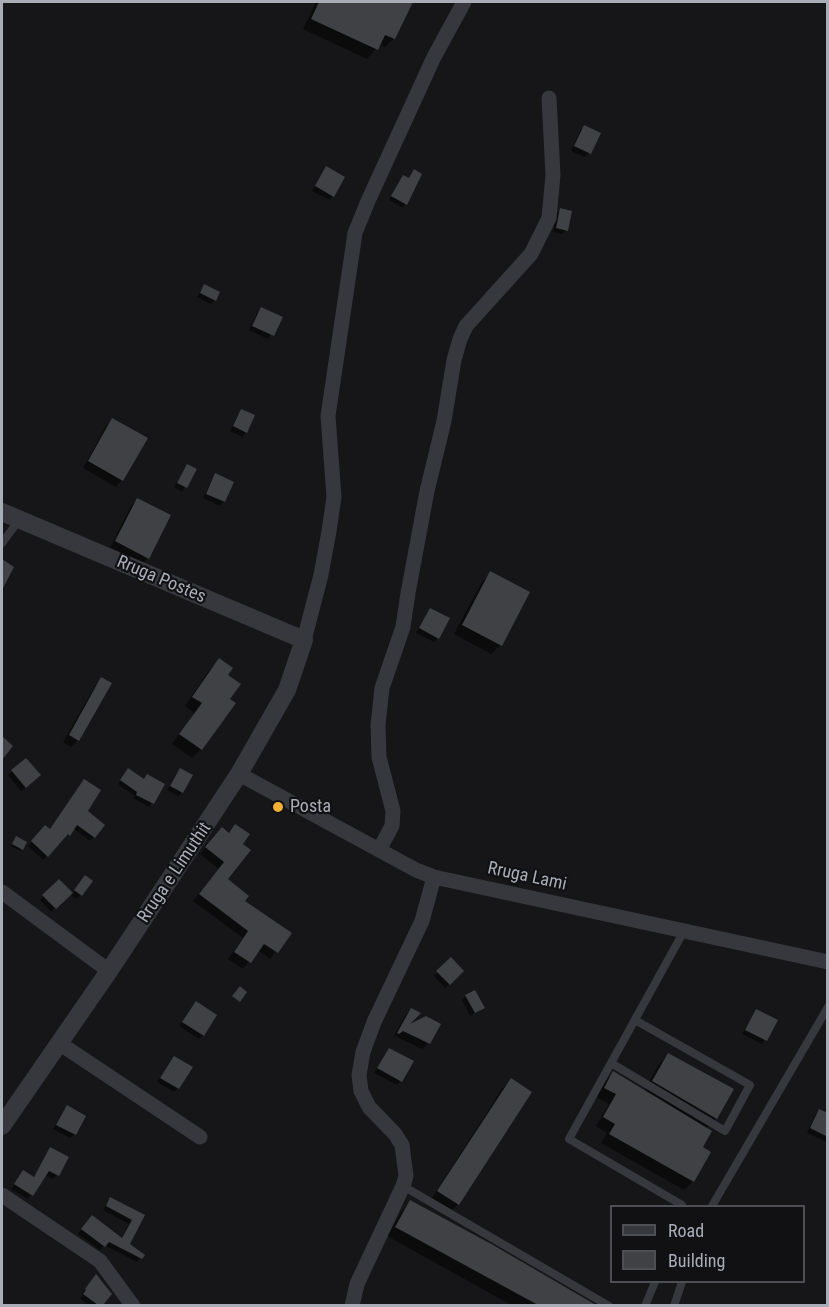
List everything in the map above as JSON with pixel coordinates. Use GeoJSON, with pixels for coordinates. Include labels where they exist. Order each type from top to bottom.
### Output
{"type":"FeatureCollection","features":[{"type":"Feature","properties":{"kind":"street"},"geometry":{"type":"LineString","coordinates":[[304,640],[321,576],[334,497],[328,416],[355,233],[434,57],[464,2]]}},
{"type":"Feature","properties":{"kind":"street"},"geometry":{"type":"LineString","coordinates":[[379,850],[392,826],[393,811],[378,757],[378,725],[382,688],[403,627],[454,360],[466,326],[531,254],[549,218],[553,175],[549,98]]}},
{"type":"Feature","properties":{"kind":"street","name":"Rruga Postes"},"geometry":{"type":"LineString","coordinates":[[2,512],[304,640]]}},
{"type":"Feature","properties":{"kind":"street","name":"Rruga e Limuthit"},"geometry":{"type":"LineString","coordinates":[[2,1126],[109,971],[239,774],[287,690],[304,640]]}},
{"type":"Feature","properties":{"kind":"street","name":"Rruga Lami"},"geometry":{"type":"LineString","coordinates":[[239,774],[416,870],[434,877],[828,962]]}},
{"type":"Feature","properties":{"kind":"street"},"geometry":{"type":"LineString","coordinates":[[352,1305],[357,1284],[406,1176],[402,1145],[395,1134],[369,1107],[361,1091],[359,1075],[363,1052],[374,1022],[422,921],[434,877]]}},
{"type":"Feature","properties":{"kind":"street"},"geometry":{"type":"LineString","coordinates":[[2,892],[109,971]]}},
{"type":"Feature","properties":{"kind":"street"},"geometry":{"type":"LineString","coordinates":[[59,1043],[200,1137]]}},
{"type":"Feature","properties":{"kind":"street"},"geometry":{"type":"LineString","coordinates":[[2,1195],[100,1261],[134,1305]]}},
{"type":"Feature","properties":{"kind":"lane"},"geometry":{"type":"LineString","coordinates":[[2,543],[19,520]]}},
{"type":"Feature","properties":{"kind":"lane"},"geometry":{"type":"LineString","coordinates":[[682,1205],[569,1139],[684,930]]}},
{"type":"Feature","properties":{"kind":"lane"},"geometry":{"type":"LineString","coordinates":[[713,1205],[828,1008]]}},
{"type":"Feature","properties":{"kind":"lane"},"geometry":{"type":"LineString","coordinates":[[611,1063],[725,1131],[750,1085],[635,1020]]}},
{"type":"Feature","properties":{"kind":"lane"},"geometry":{"type":"LineString","coordinates":[[403,1186],[609,1305]]}},
{"type":"Feature","properties":{"kind":"lane"},"geometry":{"type":"LineString","coordinates":[[645,1305],[654,1283]]}},
{"type":"Feature","properties":{"kind":"lane"},"geometry":{"type":"LineString","coordinates":[[674,1305],[681,1283]]}},
{"type":"Feature","properties":{"kind":"building"},"geometry":{"type":"Polygon","coordinates":[[[319,2],[413,2],[395,39],[385,35],[378,50],[311,19],[319,2]]]}},
{"type":"Feature","properties":{"kind":"building"},"geometry":{"type":"Polygon","coordinates":[[[584,125],[601,133],[591,154],[574,146],[584,125]]]}},
{"type":"Feature","properties":{"kind":"building"},"geometry":{"type":"Polygon","coordinates":[[[326,166],[345,177],[334,197],[315,186],[326,166]]]}},
{"type":"Feature","properties":{"kind":"building"},"geometry":{"type":"Polygon","coordinates":[[[414,169],[422,174],[407,205],[391,196],[403,175],[409,178],[414,169]]]}},
{"type":"Feature","properties":{"kind":"building"},"geometry":{"type":"Polygon","coordinates":[[[560,208],[572,211],[568,231],[556,228],[560,208]]]}},
{"type":"Feature","properties":{"kind":"building"},"geometry":{"type":"Polygon","coordinates":[[[204,284],[220,292],[216,301],[200,293],[204,284]]]}},
{"type":"Feature","properties":{"kind":"building"},"geometry":{"type":"Polygon","coordinates":[[[261,307],[283,317],[274,336],[252,326],[261,307]]]}},
{"type":"Feature","properties":{"kind":"building"},"geometry":{"type":"Polygon","coordinates":[[[241,409],[255,415],[247,433],[233,426],[241,409]]]}},
{"type":"Feature","properties":{"kind":"building"},"geometry":{"type":"Polygon","coordinates":[[[112,418],[148,438],[123,481],[88,461],[112,418]]]}},
{"type":"Feature","properties":{"kind":"building"},"geometry":{"type":"Polygon","coordinates":[[[187,464],[197,469],[187,488],[177,483],[187,464]]]}},
{"type":"Feature","properties":{"kind":"building"},"geometry":{"type":"Polygon","coordinates":[[[215,473],[234,482],[225,502],[206,494],[215,473]]]}},
{"type":"Feature","properties":{"kind":"building"},"geometry":{"type":"Polygon","coordinates":[[[137,498],[171,515],[149,559],[115,541],[137,498]]]}},
{"type":"Feature","properties":{"kind":"building"},"geometry":{"type":"Polygon","coordinates":[[[2,559],[14,567],[2,590],[2,559]]]}},
{"type":"Feature","properties":{"kind":"building"},"geometry":{"type":"Polygon","coordinates":[[[490,571],[530,592],[502,646],[462,625],[490,571]]]}},
{"type":"Feature","properties":{"kind":"building"},"geometry":{"type":"Polygon","coordinates":[[[430,608],[450,618],[439,639],[419,628],[430,608]]]}},
{"type":"Feature","properties":{"kind":"building"},"geometry":{"type":"Polygon","coordinates":[[[219,658],[233,668],[228,675],[241,684],[230,699],[236,703],[202,750],[179,734],[202,703],[192,697],[219,658]]]}},
{"type":"Feature","properties":{"kind":"building"},"geometry":{"type":"Polygon","coordinates":[[[101,677],[112,683],[79,741],[69,735],[101,677]]]}},
{"type":"Feature","properties":{"kind":"building"},"geometry":{"type":"Polygon","coordinates":[[[2,736],[13,746],[2,760],[2,736]]]}},
{"type":"Feature","properties":{"kind":"building"},"geometry":{"type":"Polygon","coordinates":[[[26,758],[41,775],[26,788],[11,770],[26,758]]]}},
{"type":"Feature","properties":{"kind":"building"},"geometry":{"type":"Polygon","coordinates":[[[128,768],[144,779],[147,774],[165,784],[154,804],[136,795],[137,792],[120,780],[128,768]]]}},
{"type":"Feature","properties":{"kind":"building"},"geometry":{"type":"Polygon","coordinates":[[[180,768],[193,775],[183,793],[170,786],[180,768]]]}},
{"type":"Feature","properties":{"kind":"building"},"geometry":{"type":"Polygon","coordinates":[[[84,779],[101,790],[88,811],[105,825],[95,838],[77,825],[70,836],[68,834],[48,857],[31,841],[45,825],[50,829],[84,779]]]}},
{"type":"Feature","properties":{"kind":"building"},"geometry":{"type":"Polygon","coordinates":[[[235,824],[250,834],[243,844],[251,850],[228,879],[249,896],[245,901],[292,933],[278,953],[264,944],[251,963],[234,952],[248,931],[199,894],[224,862],[205,847],[222,827],[229,833],[235,824]]]}},
{"type":"Feature","properties":{"kind":"building"},"geometry":{"type":"Polygon","coordinates":[[[16,836],[27,842],[23,850],[12,844],[16,836]]]}},
{"type":"Feature","properties":{"kind":"building"},"geometry":{"type":"Polygon","coordinates":[[[85,875],[93,881],[82,896],[74,890],[85,875]]]}},
{"type":"Feature","properties":{"kind":"building"},"geometry":{"type":"Polygon","coordinates":[[[59,879],[73,893],[56,909],[42,895],[59,879]]]}},
{"type":"Feature","properties":{"kind":"building"},"geometry":{"type":"Polygon","coordinates":[[[451,957],[464,971],[450,985],[436,971],[451,957]]]}},
{"type":"Feature","properties":{"kind":"building"},"geometry":{"type":"Polygon","coordinates":[[[240,986],[247,992],[240,1002],[232,996],[240,986]]]}},
{"type":"Feature","properties":{"kind":"building"},"geometry":{"type":"Polygon","coordinates":[[[475,990],[485,1008],[475,1013],[465,995],[475,990]]]}},
{"type":"Feature","properties":{"kind":"building"},"geometry":{"type":"Polygon","coordinates":[[[196,1001],[217,1015],[204,1036],[182,1022],[196,1001]]]}},
{"type":"Feature","properties":{"kind":"building"},"geometry":{"type":"Polygon","coordinates":[[[411,1008],[421,1013],[410,1024],[426,1016],[441,1024],[430,1044],[403,1031],[397,1033],[411,1008]]]}},
{"type":"Feature","properties":{"kind":"building"},"geometry":{"type":"Polygon","coordinates":[[[756,1009],[778,1020],[767,1041],[745,1030],[756,1009]]]}},
{"type":"Feature","properties":{"kind":"building"},"geometry":{"type":"Polygon","coordinates":[[[389,1048],[414,1061],[402,1082],[377,1068],[389,1048]]]}},
{"type":"Feature","properties":{"kind":"building"},"geometry":{"type":"Polygon","coordinates":[[[668,1053],[734,1089],[717,1119],[652,1081],[668,1053]]]}},
{"type":"Feature","properties":{"kind":"building"},"geometry":{"type":"Polygon","coordinates":[[[174,1056],[193,1067],[179,1089],[160,1078],[174,1056]]]}},
{"type":"Feature","properties":{"kind":"building"},"geometry":{"type":"Polygon","coordinates":[[[613,1071],[712,1131],[703,1147],[711,1152],[694,1182],[609,1134],[615,1124],[603,1117],[616,1094],[604,1088],[613,1071]]]}},
{"type":"Feature","properties":{"kind":"building"},"geometry":{"type":"Polygon","coordinates":[[[511,1078],[532,1092],[459,1205],[437,1191],[511,1078]]]}},
{"type":"Feature","properties":{"kind":"building"},"geometry":{"type":"Polygon","coordinates":[[[67,1105],[86,1116],[76,1135],[56,1125],[67,1105]]]}},
{"type":"Feature","properties":{"kind":"building"},"geometry":{"type":"Polygon","coordinates":[[[819,1109],[828,1113],[828,1137],[810,1128],[819,1109]]]}},
{"type":"Feature","properties":{"kind":"building"},"geometry":{"type":"Polygon","coordinates":[[[50,1147],[69,1157],[59,1176],[49,1171],[33,1196],[14,1184],[23,1170],[34,1177],[50,1147]]]}},
{"type":"Feature","properties":{"kind":"building"},"geometry":{"type":"Polygon","coordinates":[[[110,1197],[145,1215],[130,1244],[145,1255],[142,1259],[109,1242],[105,1247],[81,1229],[92,1215],[122,1238],[132,1220],[106,1206],[110,1197]]]}},
{"type":"Feature","properties":{"kind":"building"},"geometry":{"type":"Polygon","coordinates":[[[410,1200],[596,1305],[538,1305],[395,1227],[410,1200]]]}},
{"type":"Feature","properties":{"kind":"building"},"geometry":{"type":"Polygon","coordinates":[[[96,1274],[112,1294],[103,1305],[98,1305],[83,1294],[96,1274]]]}},
{"type":"Feature","properties":{"kind":"place","name":"Posta"},"geometry":{"type":"Point","coordinates":[278,807]}}]}
